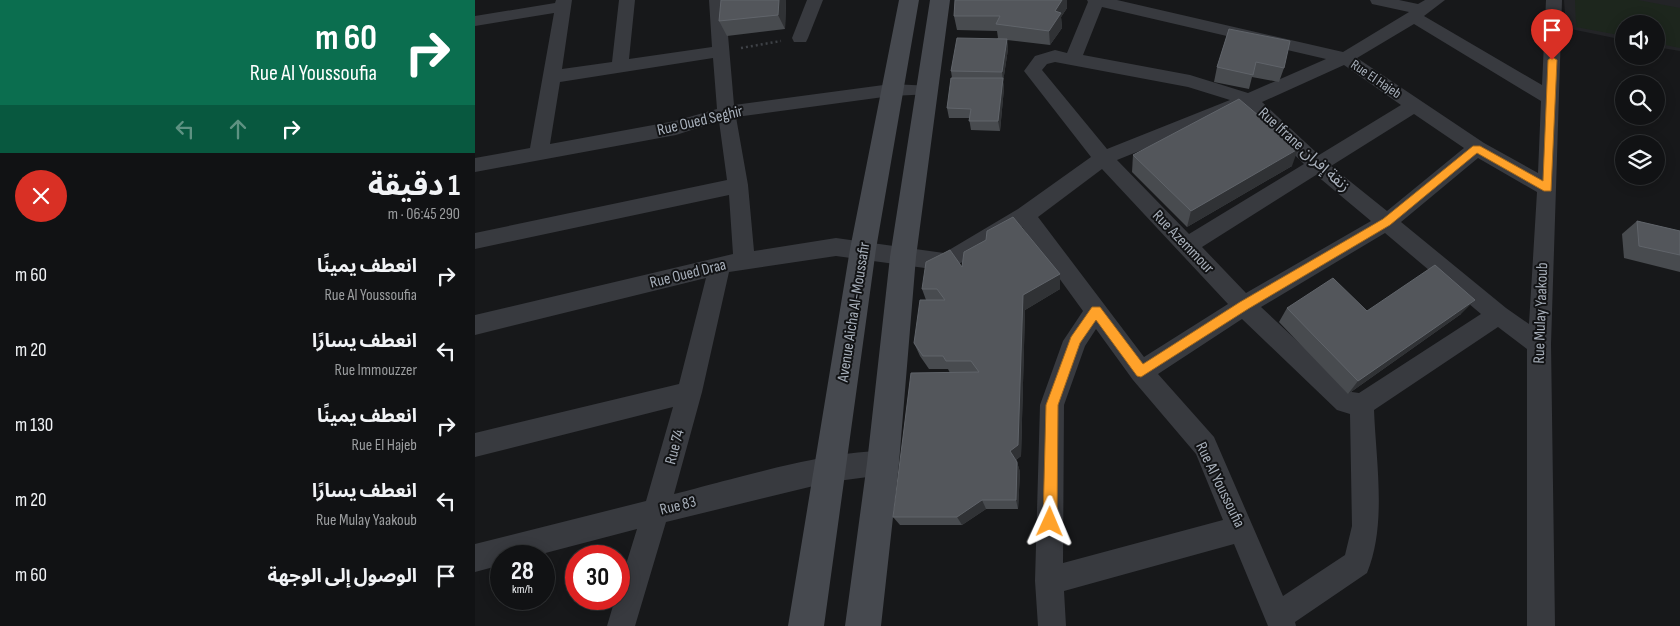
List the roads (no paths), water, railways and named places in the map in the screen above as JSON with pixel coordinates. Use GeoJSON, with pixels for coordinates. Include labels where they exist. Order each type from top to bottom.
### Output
{"type":"FeatureCollection","features":[{"type":"Feature","properties":{"kind":"main road","name":"Avenue Aicha Al-Moussafir"},"geometry":{"type":"LineString","coordinates":[[806,626],[863,249],[909,0]]}},
{"type":"Feature","properties":{"kind":"main road"},"geometry":{"type":"LineString","coordinates":[[863,626],[883,463],[903,257],[939,0]]}},
{"type":"Feature","properties":{"kind":"street"},"geometry":{"type":"LineString","coordinates":[[620,66],[627,0]]}},
{"type":"Feature","properties":{"kind":"street"},"geometry":{"type":"LineString","coordinates":[[717,0],[720,51],[738,185],[744,260]]}},
{"type":"Feature","properties":{"kind":"street"},"geometry":{"type":"LineString","coordinates":[[800,38],[815,0]]}},
{"type":"Feature","properties":{"kind":"street"},"geometry":{"type":"LineString","coordinates":[[1073,59],[1096,0]]}},
{"type":"Feature","properties":{"kind":"street","name":"Rue El Hajeb"},"geometry":{"type":"LineString","coordinates":[[1096,0],[1345,58],[1477,148],[1547,188]]}},
{"type":"Feature","properties":{"kind":"street"},"geometry":{"type":"LineString","coordinates":[[1153,12],[1177,0]]}},
{"type":"Feature","properties":{"kind":"street"},"geometry":{"type":"LineString","coordinates":[[1378,0],[1417,13],[1551,99]]}},
{"type":"Feature","properties":{"kind":"street","name":"Rue Oued Draa"},"geometry":{"type":"LineString","coordinates":[[475,325],[633,288],[720,265],[837,247],[863,249],[903,257],[947,262],[1025,214],[1103,158],[1249,100],[1345,58],[1437,0]]}},
{"type":"Feature","properties":{"kind":"street","name":"Rue Mulay Yaakoub"},"geometry":{"type":"LineString","coordinates":[[1541,626],[1539,344],[1554,0]]}},
{"type":"Feature","properties":{"kind":"street"},"geometry":{"type":"LineString","coordinates":[[475,21],[563,3],[552,77],[537,153]]}},
{"type":"Feature","properties":{"kind":"street"},"geometry":{"type":"LineString","coordinates":[[552,77],[720,51]]}},
{"type":"Feature","properties":{"kind":"street","name":"Rue Ifrane زنقة إفران"},"geometry":{"type":"LineString","coordinates":[[1033,71],[1035,63],[1043,58],[1055,56],[1190,81],[1249,100],[1316,164],[1498,315],[1539,344]]}},
{"type":"Feature","properties":{"kind":"street","name":"Rue Azemmour"},"geometry":{"type":"LineString","coordinates":[[1033,71],[1103,158],[1244,306],[1354,403]]}},
{"type":"Feature","properties":{"kind":"street","name":"Rue Oued Seghir"},"geometry":{"type":"LineString","coordinates":[[475,165],[676,128],[727,112],[891,90],[927,90]]}},
{"type":"Feature","properties":{"kind":"street"},"geometry":{"type":"LineString","coordinates":[[1187,246],[1414,104]]}},
{"type":"Feature","properties":{"kind":"street"},"geometry":{"type":"LineString","coordinates":[[1141,372],[1244,306],[1387,222],[1477,148]]}},
{"type":"Feature","properties":{"kind":"street"},"geometry":{"type":"LineString","coordinates":[[475,241],[738,185]]}},
{"type":"Feature","properties":{"kind":"street","name":"Rue Al Youssoufia"},"geometry":{"type":"LineString","coordinates":[[1025,214],[1141,372],[1205,446],[1280,621]]}},
{"type":"Feature","properties":{"kind":"street","name":"Rue 74"},"geometry":{"type":"LineString","coordinates":[[621,626],[657,511],[690,392],[720,265]]}},
{"type":"Feature","properties":{"kind":"street"},"geometry":{"type":"LineString","coordinates":[[1052,626],[1049,581],[1052,405],[1075,341],[1096,311]]}},
{"type":"Feature","properties":{"kind":"street"},"geometry":{"type":"LineString","coordinates":[[1280,621],[1357,562],[1365,526],[1354,403],[1498,315]]}},
{"type":"Feature","properties":{"kind":"street"},"geometry":{"type":"LineString","coordinates":[[475,445],[690,392]]}},
{"type":"Feature","properties":{"kind":"street","name":"Rue 83"},"geometry":{"type":"LineString","coordinates":[[475,558],[830,469],[883,463]]}},
{"type":"Feature","properties":{"kind":"street"},"geometry":{"type":"LineString","coordinates":[[1049,581],[1241,529]]}}]}
